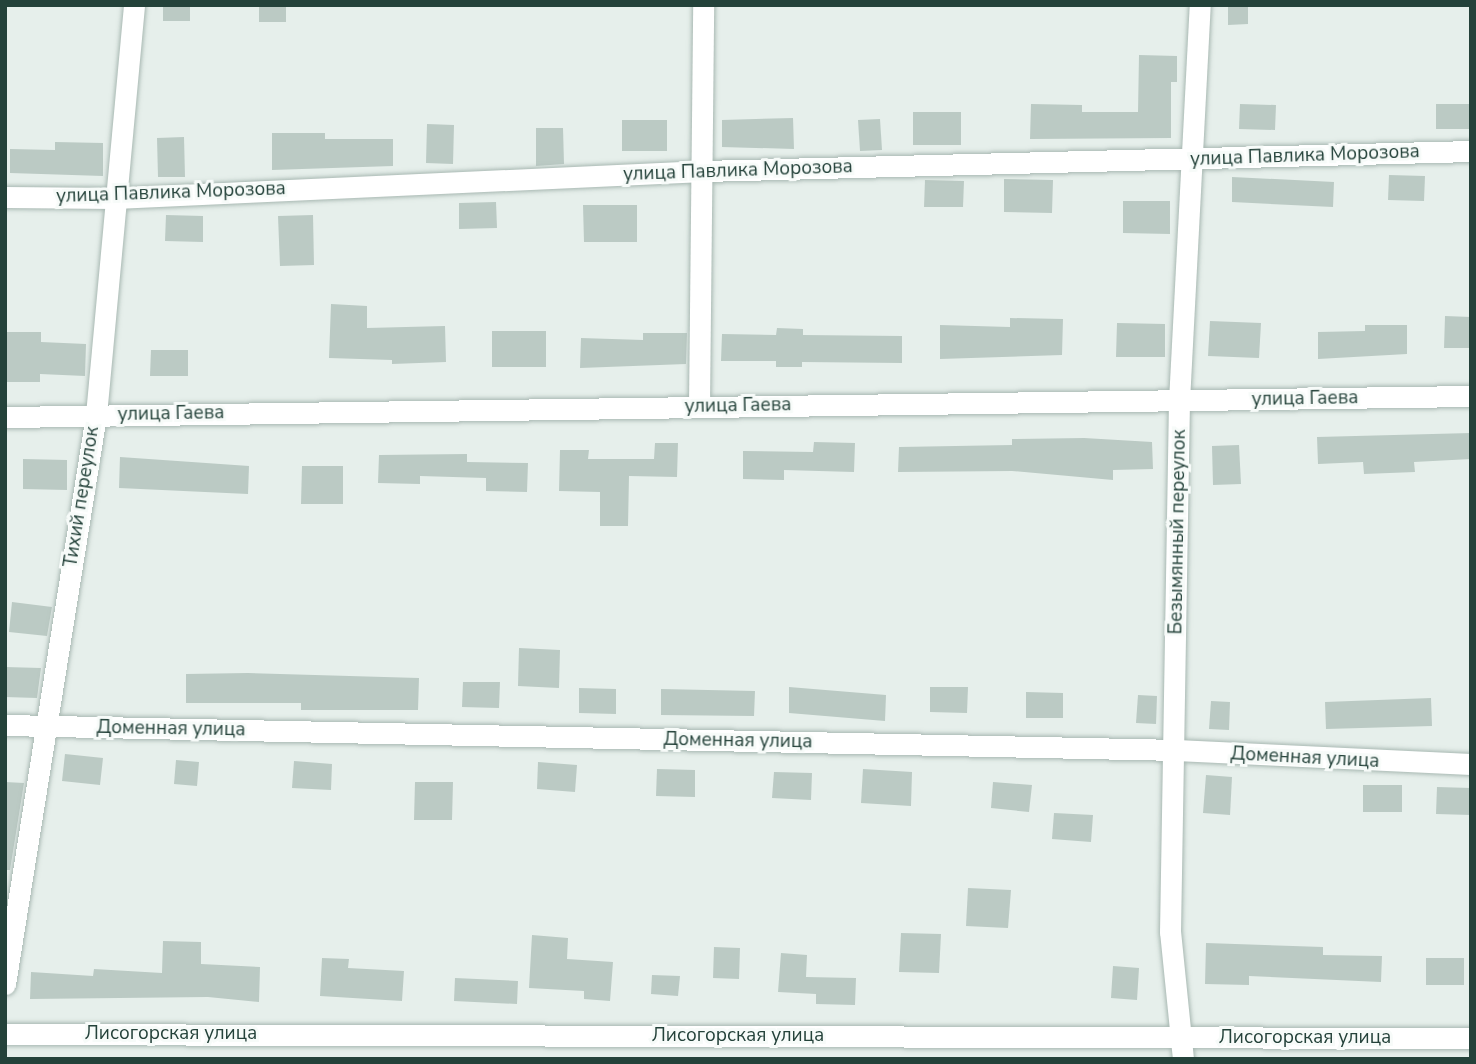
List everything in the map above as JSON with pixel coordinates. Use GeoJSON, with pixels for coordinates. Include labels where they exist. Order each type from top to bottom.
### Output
{"type":"FeatureCollection","features":[{"type":"Feature","properties":{"kind":"street","name":"Тихий переулок"},"geometry":{"type":"LineString","coordinates":[[5,984],[96,415],[134,5]]}},
{"type":"Feature","properties":{"kind":"street"},"geometry":{"type":"LineString","coordinates":[[699,406],[703,5]]}},
{"type":"Feature","properties":{"kind":"street","name":"Безымянный переулок"},"geometry":{"type":"LineString","coordinates":[[1182,1048],[1170,932],[1176,750],[1179,401],[1200,5]]}},
{"type":"Feature","properties":{"kind":"street","name":"улица Павлика Морозова"},"geometry":{"type":"LineString","coordinates":[[5,197],[115,198],[703,171],[1471,151]]}},
{"type":"Feature","properties":{"kind":"street","name":"улица Гаева"},"geometry":{"type":"LineString","coordinates":[[5,417],[1471,396]]}},
{"type":"Feature","properties":{"kind":"street","name":"Доменная улица"},"geometry":{"type":"LineString","coordinates":[[5,725],[1176,750],[1471,764]]}},
{"type":"Feature","properties":{"kind":"street","name":"Лисогорская улица"},"geometry":{"type":"LineString","coordinates":[[5,1034],[1182,1048],[1471,1038]]}},
{"type":"Feature","properties":{"kind":"building"},"geometry":{"type":"Polygon","coordinates":[[[163,5],[190,5],[190,21],[163,21],[163,5]]]}},
{"type":"Feature","properties":{"kind":"building"},"geometry":{"type":"Polygon","coordinates":[[[259,5],[286,5],[286,22],[259,22],[259,5]]]}},
{"type":"Feature","properties":{"kind":"building"},"geometry":{"type":"Polygon","coordinates":[[[1228,5],[1248,5],[1248,24],[1228,25],[1228,5]]]}},
{"type":"Feature","properties":{"kind":"building"},"geometry":{"type":"Polygon","coordinates":[[[1139,55],[1177,56],[1177,82],[1171,82],[1171,138],[1030,139],[1031,104],[1082,105],[1082,112],[1138,112],[1139,55]]]}},
{"type":"Feature","properties":{"kind":"building"},"geometry":{"type":"Polygon","coordinates":[[[1240,104],[1276,105],[1275,130],[1239,129],[1240,104]]]}},
{"type":"Feature","properties":{"kind":"building"},"geometry":{"type":"Polygon","coordinates":[[[1436,104],[1471,104],[1471,129],[1436,129],[1436,104]]]}},
{"type":"Feature","properties":{"kind":"building"},"geometry":{"type":"Polygon","coordinates":[[[913,112],[961,112],[961,145],[913,145],[913,112]]]}},
{"type":"Feature","properties":{"kind":"building"},"geometry":{"type":"Polygon","coordinates":[[[793,118],[794,149],[722,147],[722,120],[793,118]]]}},
{"type":"Feature","properties":{"kind":"building"},"geometry":{"type":"Polygon","coordinates":[[[880,119],[882,150],[860,151],[858,120],[880,119]]]}},
{"type":"Feature","properties":{"kind":"building"},"geometry":{"type":"Polygon","coordinates":[[[622,120],[667,120],[667,151],[622,151],[622,120]]]}},
{"type":"Feature","properties":{"kind":"building"},"geometry":{"type":"Polygon","coordinates":[[[427,124],[454,125],[453,164],[426,163],[427,124]]]}},
{"type":"Feature","properties":{"kind":"building"},"geometry":{"type":"Polygon","coordinates":[[[536,128],[563,128],[564,164],[536,166],[536,128]]]}},
{"type":"Feature","properties":{"kind":"building"},"geometry":{"type":"Polygon","coordinates":[[[272,133],[325,133],[325,139],[393,139],[393,166],[272,170],[272,133]]]}},
{"type":"Feature","properties":{"kind":"building"},"geometry":{"type":"Polygon","coordinates":[[[184,137],[185,177],[158,177],[157,138],[184,137]]]}},
{"type":"Feature","properties":{"kind":"building"},"geometry":{"type":"Polygon","coordinates":[[[55,142],[103,143],[103,176],[10,173],[10,149],[55,150],[55,142]]]}},
{"type":"Feature","properties":{"kind":"building"},"geometry":{"type":"Polygon","coordinates":[[[1389,175],[1425,176],[1424,201],[1388,200],[1389,175]]]}},
{"type":"Feature","properties":{"kind":"building"},"geometry":{"type":"Polygon","coordinates":[[[1232,177],[1334,182],[1333,207],[1232,202],[1232,177]]]}},
{"type":"Feature","properties":{"kind":"building"},"geometry":{"type":"Polygon","coordinates":[[[1004,179],[1053,180],[1052,213],[1004,212],[1004,179]]]}},
{"type":"Feature","properties":{"kind":"building"},"geometry":{"type":"Polygon","coordinates":[[[925,180],[964,181],[963,207],[924,207],[925,180]]]}},
{"type":"Feature","properties":{"kind":"building"},"geometry":{"type":"Polygon","coordinates":[[[1123,201],[1170,201],[1170,234],[1123,233],[1123,201]]]}},
{"type":"Feature","properties":{"kind":"building"},"geometry":{"type":"Polygon","coordinates":[[[496,202],[497,228],[459,229],[459,203],[496,202]]]}},
{"type":"Feature","properties":{"kind":"building"},"geometry":{"type":"Polygon","coordinates":[[[583,205],[637,205],[637,242],[584,242],[583,205]]]}},
{"type":"Feature","properties":{"kind":"building"},"geometry":{"type":"Polygon","coordinates":[[[166,215],[203,216],[203,242],[165,241],[166,215]]]}},
{"type":"Feature","properties":{"kind":"building"},"geometry":{"type":"Polygon","coordinates":[[[313,215],[314,265],[280,266],[278,216],[313,215]]]}},
{"type":"Feature","properties":{"kind":"building"},"geometry":{"type":"Polygon","coordinates":[[[331,304],[367,306],[367,328],[445,326],[446,362],[392,364],[392,360],[329,358],[331,304]]]}},
{"type":"Feature","properties":{"kind":"building"},"geometry":{"type":"Polygon","coordinates":[[[1445,316],[1471,317],[1471,348],[1444,348],[1445,316]]]}},
{"type":"Feature","properties":{"kind":"building"},"geometry":{"type":"Polygon","coordinates":[[[1010,318],[1063,319],[1062,355],[940,359],[940,325],[1010,327],[1010,318]]]}},
{"type":"Feature","properties":{"kind":"building"},"geometry":{"type":"Polygon","coordinates":[[[1210,321],[1261,323],[1259,358],[1208,356],[1210,321]]]}},
{"type":"Feature","properties":{"kind":"building"},"geometry":{"type":"Polygon","coordinates":[[[1117,323],[1165,324],[1165,357],[1116,357],[1117,323]]]}},
{"type":"Feature","properties":{"kind":"building"},"geometry":{"type":"Polygon","coordinates":[[[1365,325],[1407,325],[1407,354],[1318,359],[1318,332],[1365,331],[1365,325]]]}},
{"type":"Feature","properties":{"kind":"building"},"geometry":{"type":"Polygon","coordinates":[[[777,328],[803,329],[803,335],[902,336],[902,363],[802,362],[802,367],[776,367],[776,361],[721,361],[722,334],[776,335],[777,328]]]}},
{"type":"Feature","properties":{"kind":"building"},"geometry":{"type":"Polygon","coordinates":[[[492,331],[546,331],[546,367],[492,367],[492,331]]]}},
{"type":"Feature","properties":{"kind":"building"},"geometry":{"type":"Polygon","coordinates":[[[6,332],[41,332],[41,342],[86,344],[85,376],[40,374],[40,382],[6,382],[6,332]]]}},
{"type":"Feature","properties":{"kind":"building"},"geometry":{"type":"Polygon","coordinates":[[[643,333],[687,333],[686,364],[580,368],[581,338],[643,340],[643,333]]]}},
{"type":"Feature","properties":{"kind":"building"},"geometry":{"type":"Polygon","coordinates":[[[151,350],[188,350],[188,376],[150,376],[151,350]]]}},
{"type":"Feature","properties":{"kind":"building"},"geometry":{"type":"Polygon","coordinates":[[[1471,433],[1471,459],[1414,462],[1415,472],[1364,474],[1363,462],[1318,464],[1317,437],[1471,433]]]}},
{"type":"Feature","properties":{"kind":"building"},"geometry":{"type":"Polygon","coordinates":[[[1084,438],[1152,442],[1153,469],[1113,470],[1113,480],[1012,471],[898,472],[899,447],[1012,445],[1012,439],[1084,438]]]}},
{"type":"Feature","properties":{"kind":"building"},"geometry":{"type":"Polygon","coordinates":[[[814,442],[855,443],[854,472],[784,470],[784,480],[743,479],[743,451],[813,452],[814,442]]]}},
{"type":"Feature","properties":{"kind":"building"},"geometry":{"type":"Polygon","coordinates":[[[655,443],[678,443],[677,477],[629,476],[628,526],[600,526],[600,492],[559,491],[560,450],[589,450],[588,459],[654,459],[655,443]]]}},
{"type":"Feature","properties":{"kind":"building"},"geometry":{"type":"Polygon","coordinates":[[[1239,445],[1241,484],[1213,485],[1212,446],[1239,445]]]}},
{"type":"Feature","properties":{"kind":"building"},"geometry":{"type":"Polygon","coordinates":[[[467,454],[467,462],[528,463],[527,492],[486,491],[486,478],[420,476],[420,484],[378,483],[379,455],[467,454]]]}},
{"type":"Feature","properties":{"kind":"building"},"geometry":{"type":"Polygon","coordinates":[[[120,457],[249,466],[248,494],[119,488],[120,457]]]}},
{"type":"Feature","properties":{"kind":"building"},"geometry":{"type":"Polygon","coordinates":[[[23,459],[67,460],[67,490],[23,489],[23,459]]]}},
{"type":"Feature","properties":{"kind":"building"},"geometry":{"type":"Polygon","coordinates":[[[302,466],[343,466],[343,504],[301,504],[302,466]]]}},
{"type":"Feature","properties":{"kind":"building"},"geometry":{"type":"Polygon","coordinates":[[[12,602],[52,607],[47,636],[9,632],[12,602]]]}},
{"type":"Feature","properties":{"kind":"building"},"geometry":{"type":"Polygon","coordinates":[[[519,648],[560,650],[559,688],[518,686],[519,648]]]}},
{"type":"Feature","properties":{"kind":"building"},"geometry":{"type":"Polygon","coordinates":[[[5,667],[41,668],[37,698],[5,697],[5,667]]]}},
{"type":"Feature","properties":{"kind":"building"},"geometry":{"type":"Polygon","coordinates":[[[186,674],[419,678],[418,710],[301,710],[301,703],[186,703],[186,674]]]}},
{"type":"Feature","properties":{"kind":"building"},"geometry":{"type":"Polygon","coordinates":[[[463,682],[500,682],[499,708],[462,707],[463,682]]]}},
{"type":"Feature","properties":{"kind":"building"},"geometry":{"type":"Polygon","coordinates":[[[789,687],[886,695],[885,721],[789,713],[789,687]]]}},
{"type":"Feature","properties":{"kind":"building"},"geometry":{"type":"Polygon","coordinates":[[[930,687],[968,687],[967,713],[930,712],[930,687]]]}},
{"type":"Feature","properties":{"kind":"building"},"geometry":{"type":"Polygon","coordinates":[[[579,688],[616,689],[616,714],[579,713],[579,688]]]}},
{"type":"Feature","properties":{"kind":"building"},"geometry":{"type":"Polygon","coordinates":[[[661,689],[755,691],[754,716],[661,715],[661,689]]]}},
{"type":"Feature","properties":{"kind":"building"},"geometry":{"type":"Polygon","coordinates":[[[1026,692],[1063,693],[1063,718],[1026,718],[1026,692]]]}},
{"type":"Feature","properties":{"kind":"building"},"geometry":{"type":"Polygon","coordinates":[[[1138,695],[1157,696],[1156,724],[1136,723],[1138,695]]]}},
{"type":"Feature","properties":{"kind":"building"},"geometry":{"type":"Polygon","coordinates":[[[1431,698],[1432,726],[1326,729],[1325,702],[1431,698]]]}},
{"type":"Feature","properties":{"kind":"building"},"geometry":{"type":"Polygon","coordinates":[[[1211,701],[1230,702],[1229,730],[1209,729],[1211,701]]]}},
{"type":"Feature","properties":{"kind":"building"},"geometry":{"type":"Polygon","coordinates":[[[65,754],[103,758],[100,785],[62,781],[65,754]]]}},
{"type":"Feature","properties":{"kind":"building"},"geometry":{"type":"Polygon","coordinates":[[[176,760],[199,762],[197,786],[174,784],[176,760]]]}},
{"type":"Feature","properties":{"kind":"building"},"geometry":{"type":"Polygon","coordinates":[[[294,761],[332,764],[331,790],[292,788],[294,761]]]}},
{"type":"Feature","properties":{"kind":"building"},"geometry":{"type":"Polygon","coordinates":[[[538,762],[577,765],[575,792],[537,789],[538,762]]]}},
{"type":"Feature","properties":{"kind":"building"},"geometry":{"type":"Polygon","coordinates":[[[657,769],[695,770],[695,797],[656,796],[657,769]]]}},
{"type":"Feature","properties":{"kind":"building"},"geometry":{"type":"Polygon","coordinates":[[[863,769],[912,772],[911,806],[861,803],[863,769]]]}},
{"type":"Feature","properties":{"kind":"building"},"geometry":{"type":"Polygon","coordinates":[[[774,772],[812,773],[811,800],[772,798],[774,772]]]}},
{"type":"Feature","properties":{"kind":"building"},"geometry":{"type":"Polygon","coordinates":[[[1206,775],[1232,777],[1230,815],[1203,813],[1206,775]]]}},
{"type":"Feature","properties":{"kind":"building"},"geometry":{"type":"Polygon","coordinates":[[[5,782],[24,783],[10,870],[5,870],[5,782]]]}},
{"type":"Feature","properties":{"kind":"building"},"geometry":{"type":"Polygon","coordinates":[[[415,782],[453,782],[452,820],[414,820],[415,782]]]}},
{"type":"Feature","properties":{"kind":"building"},"geometry":{"type":"Polygon","coordinates":[[[993,782],[1032,785],[1029,812],[991,808],[993,782]]]}},
{"type":"Feature","properties":{"kind":"building"},"geometry":{"type":"Polygon","coordinates":[[[1363,785],[1402,785],[1402,812],[1363,812],[1363,785]]]}},
{"type":"Feature","properties":{"kind":"building"},"geometry":{"type":"Polygon","coordinates":[[[1437,787],[1471,788],[1471,815],[1436,814],[1437,787]]]}},
{"type":"Feature","properties":{"kind":"building"},"geometry":{"type":"Polygon","coordinates":[[[1054,813],[1093,815],[1091,842],[1052,839],[1054,813]]]}},
{"type":"Feature","properties":{"kind":"building"},"geometry":{"type":"Polygon","coordinates":[[[968,888],[1011,890],[1008,928],[966,926],[968,888]]]}},
{"type":"Feature","properties":{"kind":"building"},"geometry":{"type":"Polygon","coordinates":[[[901,933],[941,934],[939,973],[899,972],[901,933]]]}},
{"type":"Feature","properties":{"kind":"building"},"geometry":{"type":"Polygon","coordinates":[[[532,935],[568,938],[567,959],[613,962],[610,1001],[584,999],[584,991],[529,988],[532,935]]]}},
{"type":"Feature","properties":{"kind":"building"},"geometry":{"type":"Polygon","coordinates":[[[163,941],[201,942],[201,964],[260,967],[259,1002],[208,997],[30,999],[31,972],[93,976],[94,969],[162,973],[163,941]]]}},
{"type":"Feature","properties":{"kind":"building"},"geometry":{"type":"Polygon","coordinates":[[[1206,943],[1323,947],[1323,955],[1382,956],[1381,982],[1249,976],[1249,985],[1205,984],[1206,943]]]}},
{"type":"Feature","properties":{"kind":"building"},"geometry":{"type":"Polygon","coordinates":[[[714,947],[740,948],[739,979],[713,978],[714,947]]]}},
{"type":"Feature","properties":{"kind":"building"},"geometry":{"type":"Polygon","coordinates":[[[781,953],[807,955],[806,977],[856,978],[855,1005],[816,1004],[816,994],[778,992],[781,953]]]}},
{"type":"Feature","properties":{"kind":"building"},"geometry":{"type":"Polygon","coordinates":[[[322,958],[349,959],[348,968],[404,971],[402,1001],[320,996],[322,958]]]}},
{"type":"Feature","properties":{"kind":"building"},"geometry":{"type":"Polygon","coordinates":[[[1426,958],[1464,958],[1464,985],[1426,985],[1426,958]]]}},
{"type":"Feature","properties":{"kind":"building"},"geometry":{"type":"Polygon","coordinates":[[[1113,966],[1139,968],[1137,1000],[1111,998],[1113,966]]]}},
{"type":"Feature","properties":{"kind":"building"},"geometry":{"type":"Polygon","coordinates":[[[652,975],[680,976],[678,996],[651,994],[652,975]]]}},
{"type":"Feature","properties":{"kind":"building"},"geometry":{"type":"Polygon","coordinates":[[[455,978],[518,981],[517,1004],[454,1001],[455,978]]]}}]}
